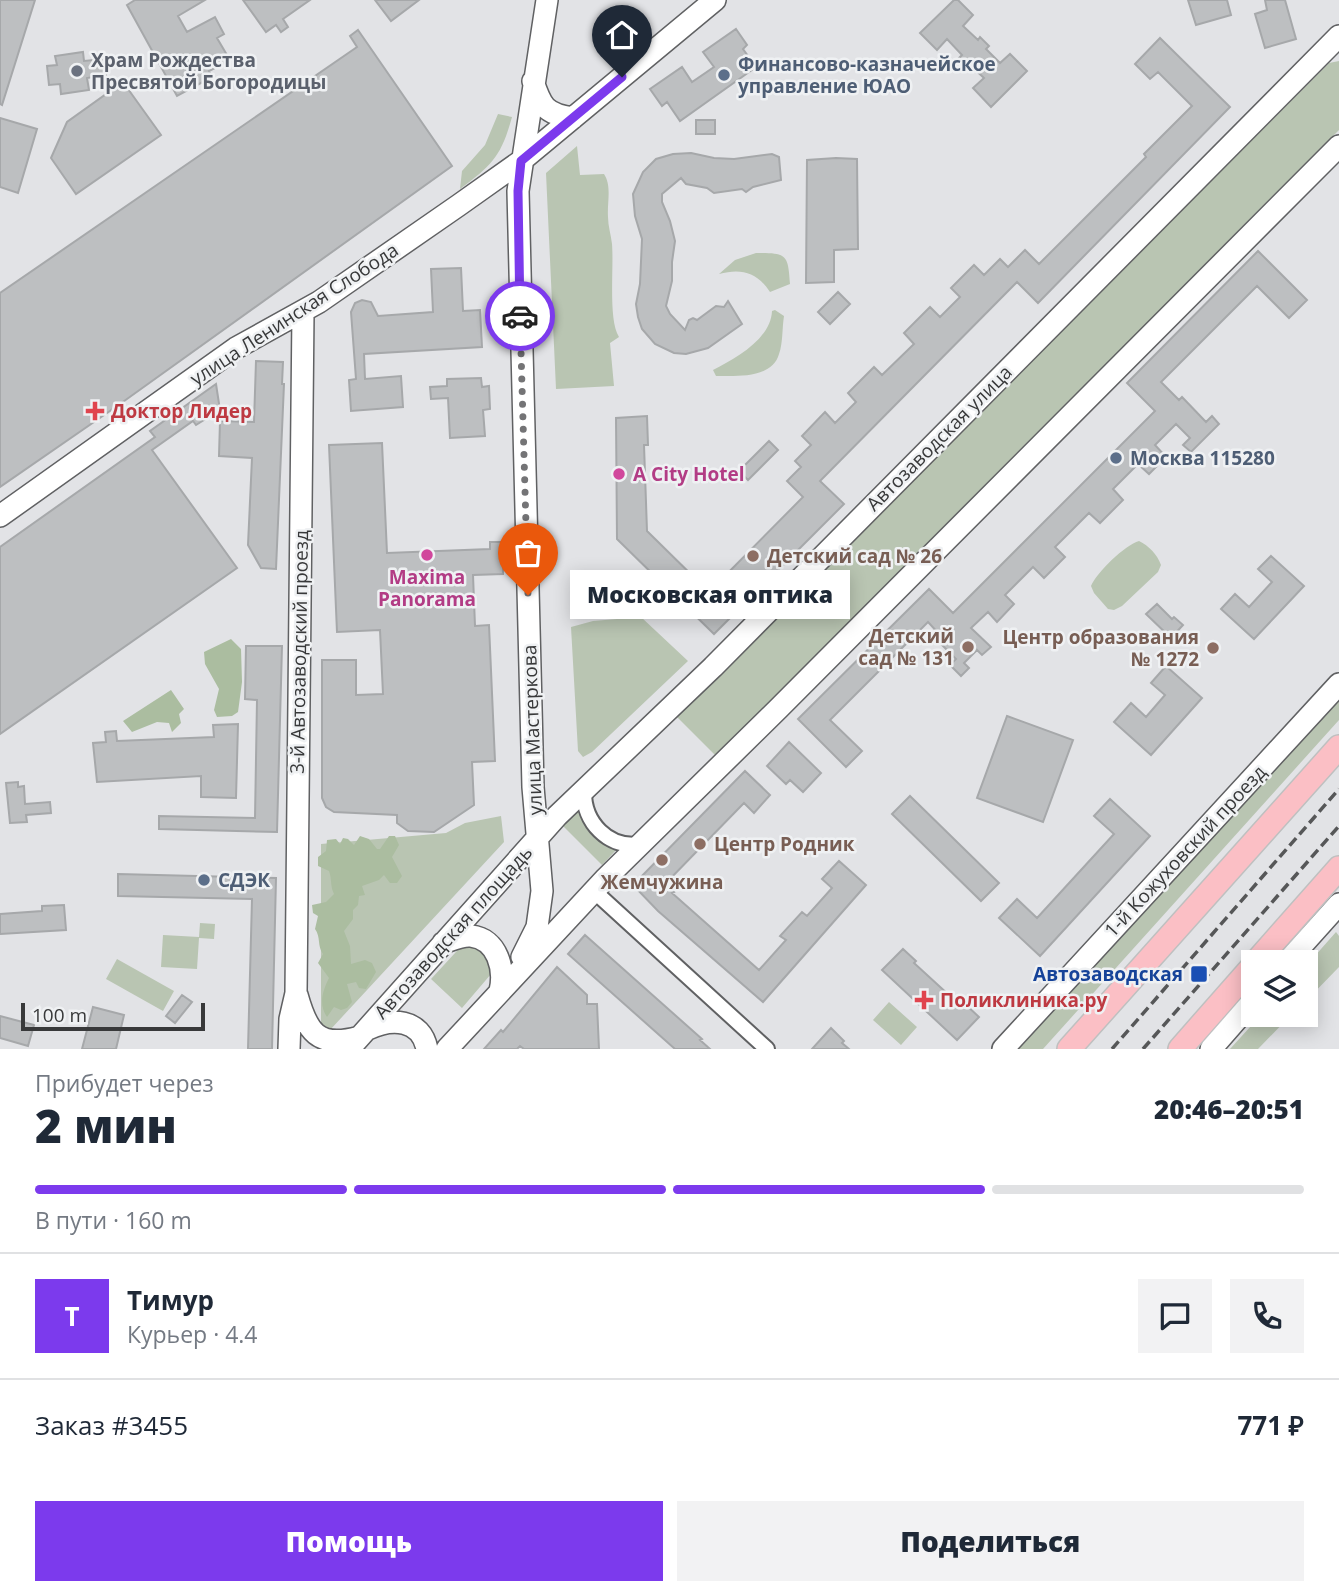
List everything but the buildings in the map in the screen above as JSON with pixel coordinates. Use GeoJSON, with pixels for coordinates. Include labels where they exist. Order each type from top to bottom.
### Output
{"type":"FeatureCollection","features":[{"type":"Feature","properties":{"kind":"main road","name":"улица Мастеркова"},"geometry":{"type":"LineString","coordinates":[[537,838],[533,787],[520,357],[518,191],[547,0]]}},
{"type":"Feature","properties":{"kind":"main road","name":"улица Ленинская Слобода"},"geometry":{"type":"LineString","coordinates":[[0,516],[207,368],[311,307],[521,161],[715,0]]}},
{"type":"Feature","properties":{"kind":"main road","name":"Автозаводская улица"},"geometry":{"type":"LineString","coordinates":[[537,838],[713,667],[1339,36]]}},
{"type":"Feature","properties":{"kind":"main road"},"geometry":{"type":"LineString","coordinates":[[533,80],[546,110],[573,118]]}},
{"type":"Feature","properties":{"kind":"main road"},"geometry":{"type":"LineString","coordinates":[[594,891],[1339,146]]}},
{"type":"Feature","properties":{"kind":"main road","name":"3-й Автозаводский проезд"},"geometry":{"type":"LineString","coordinates":[[289,1049],[290,1019],[296,993],[303,345],[311,307]]}},
{"type":"Feature","properties":{"kind":"main road"},"geometry":{"type":"LineString","coordinates":[[254,338],[277,336],[303,345]]}},
{"type":"Feature","properties":{"kind":"main road","name":"1-й Кожуховский проезд"},"geometry":{"type":"LineString","coordinates":[[1003,1049],[1339,684]]}},
{"type":"Feature","properties":{"kind":"main road"},"geometry":{"type":"LineString","coordinates":[[1069,1049],[1339,747]]}},
{"type":"Feature","properties":{"kind":"main road","name":"Автозаводская площадь"},"geometry":{"type":"LineString","coordinates":[[358,1039],[537,838]]}},
{"type":"Feature","properties":{"kind":"main road","name":"Автозаводская площадь"},"geometry":{"type":"LineString","coordinates":[[503,989],[530,944],[538,919],[542,891],[537,838]]}},
{"type":"Feature","properties":{"kind":"main road"},"geometry":{"type":"LineString","coordinates":[[1266,950],[1339,868]]}},
{"type":"Feature","properties":{"kind":"main road","name":"Автозаводская площадь"},"geometry":{"type":"LineString","coordinates":[[447,1049],[594,891]]}},
{"type":"Feature","properties":{"kind":"main road"},"geometry":{"type":"LineString","coordinates":[[1298,950],[1339,904]]}},
{"type":"Feature","properties":{"kind":"main road"},"geometry":{"type":"LineString","coordinates":[[442,944],[473,936],[485,942],[499,960],[503,989]]}},
{"type":"Feature","properties":{"kind":"main road"},"geometry":{"type":"LineString","coordinates":[[1180,1049],[1241,979]]}},
{"type":"Feature","properties":{"kind":"main road","name":"3-й Автозаводский проезд"},"geometry":{"type":"LineString","coordinates":[[296,993],[309,1030],[320,1041],[329,1045],[358,1039],[382,1023],[395,1021],[407,1023],[422,1036],[427,1049]]}},
{"type":"Feature","properties":{"kind":"main road"},"geometry":{"type":"LineString","coordinates":[[1211,1049],[1241,1015]]}},
{"type":"Feature","properties":{"kind":"street"},"geometry":{"type":"LineString","coordinates":[[1317,57],[1339,54]]}},
{"type":"Feature","properties":{"kind":"street"},"geometry":{"type":"LineString","coordinates":[[584,790],[590,817],[602,834],[621,844],[641,844]]}},
{"type":"Feature","properties":{"kind":"street"},"geometry":{"type":"LineString","coordinates":[[594,891],[766,1049]]}},
{"type":"Feature","properties":{"kind":"green space"},"geometry":{"type":"Polygon","coordinates":[[[1339,61],[1339,130],[716,756],[674,714],[1329,63],[1339,61]]]}},
{"type":"Feature","properties":{"kind":"green space"},"geometry":{"type":"Polygon","coordinates":[[[498,114],[512,117],[504,142],[488,166],[460,189],[462,171],[485,145],[498,114]]]}},
{"type":"Feature","properties":{"kind":"green space"},"geometry":{"type":"Polygon","coordinates":[[[577,146],[580,175],[604,174],[608,184],[612,306],[619,337],[610,343],[614,386],[556,389],[546,173],[577,146]]]}},
{"type":"Feature","properties":{"kind":"green space"},"geometry":{"type":"Polygon","coordinates":[[[756,253],[784,257],[790,284],[770,292],[760,280],[748,273],[734,271],[719,274],[735,260],[756,253]]]}},
{"type":"Feature","properties":{"kind":"green space"},"geometry":{"type":"Polygon","coordinates":[[[772,311],[784,316],[781,345],[775,362],[761,372],[716,376],[713,370],[741,354],[759,339],[770,321],[772,311]]]}},
{"type":"Feature","properties":{"kind":"green space"},"geometry":{"type":"Polygon","coordinates":[[[1139,541],[1157,557],[1161,565],[1158,572],[1122,606],[1114,610],[1108,609],[1091,586],[1112,560],[1139,541]]]}},
{"type":"Feature","properties":{"kind":"green space"},"geometry":{"type":"Polygon","coordinates":[[[641,617],[688,661],[592,752],[583,757],[578,751],[571,627],[593,621],[641,617]]]}},
{"type":"Feature","properties":{"kind":"green space"},"geometry":{"type":"Polygon","coordinates":[[[231,639],[241,649],[242,682],[238,712],[232,716],[217,717],[214,710],[219,689],[205,664],[204,652],[231,639]]]}},
{"type":"Feature","properties":{"kind":"green space"},"geometry":{"type":"Polygon","coordinates":[[[171,690],[184,709],[179,714],[181,723],[172,732],[169,723],[157,722],[132,732],[123,721],[171,690]]]}},
{"type":"Feature","properties":{"kind":"green space"},"geometry":{"type":"Polygon","coordinates":[[[1339,699],[1339,720],[1043,1049],[1016,1049],[1339,699]]]}},
{"type":"Feature","properties":{"kind":"green space"},"geometry":{"type":"Polygon","coordinates":[[[578,810],[597,838],[617,849],[602,865],[562,825],[578,810]]]}},
{"type":"Feature","properties":{"kind":"green space"},"geometry":{"type":"Polygon","coordinates":[[[501,816],[504,842],[330,1030],[324,1029],[321,1024],[321,844],[446,833],[465,823],[501,816]]]}},
{"type":"Feature","properties":{"kind":"green space"},"geometry":{"type":"Polygon","coordinates":[[[360,836],[369,839],[380,849],[389,836],[395,836],[399,845],[392,857],[402,876],[397,883],[390,883],[384,875],[379,880],[362,886],[365,895],[359,896],[358,905],[353,910],[353,919],[344,931],[350,946],[351,964],[365,960],[372,963],[376,972],[366,989],[359,988],[356,982],[347,984],[352,1002],[341,1010],[334,1007],[327,1017],[322,1002],[329,978],[318,963],[323,954],[315,929],[318,916],[313,913],[312,905],[326,902],[334,894],[329,871],[318,866],[318,857],[326,851],[327,840],[336,839],[340,844],[343,838],[354,845],[360,836]]]}},
{"type":"Feature","properties":{"kind":"green space"},"geometry":{"type":"Polygon","coordinates":[[[200,923],[215,924],[214,939],[199,938],[197,969],[161,967],[163,935],[199,937],[200,923]]]}},
{"type":"Feature","properties":{"kind":"green space"},"geometry":{"type":"Polygon","coordinates":[[[1336,932],[1339,936],[1339,967],[1318,989],[1318,952],[1336,932]]]}},
{"type":"Feature","properties":{"kind":"green space"},"geometry":{"type":"Polygon","coordinates":[[[467,940],[472,940],[497,967],[462,1008],[431,979],[467,940]]]}},
{"type":"Feature","properties":{"kind":"green space"},"geometry":{"type":"Polygon","coordinates":[[[117,959],[174,991],[163,1011],[106,979],[117,959]]]}},
{"type":"Feature","properties":{"kind":"green space"},"geometry":{"type":"Polygon","coordinates":[[[889,1002],[917,1027],[901,1045],[873,1020],[889,1002]]]}},
{"type":"Feature","properties":{"kind":"green space"},"geometry":{"type":"Polygon","coordinates":[[[1250,1027],[1279,1027],[1258,1049],[1230,1049],[1250,1027]]]}},
{"type":"Feature","properties":{"kind":"railway"},"geometry":{"type":"LineString","coordinates":[[1112,1049],[1339,789]]}},
{"type":"Feature","properties":{"kind":"railway"},"geometry":{"type":"LineString","coordinates":[[1143,1049],[1339,826]]}},
{"type":"Feature","properties":{"kind":"way so far"},"geometry":{"type":"LineString","coordinates":[[520,316],[528,595]]}},
{"type":"Feature","properties":{"kind":"place","name":"Храм Рождества Пресвятой Богородицы"},"geometry":{"type":"Point","coordinates":[77,71]}},
{"type":"Feature","properties":{"kind":"place","name":"Финансово-казначейское управление ЮАО"},"geometry":{"type":"Point","coordinates":[724,75]}},
{"type":"Feature","properties":{"kind":"place","name":"Доктор Лидер"},"geometry":{"type":"Point","coordinates":[95,411]}},
{"type":"Feature","properties":{"kind":"place","name":"Москва 115280"},"geometry":{"type":"Point","coordinates":[1116,458]}},
{"type":"Feature","properties":{"kind":"place","name":"A City Hotel"},"geometry":{"type":"Point","coordinates":[619,474]}},
{"type":"Feature","properties":{"kind":"place","name":"Maxima Panorama"},"geometry":{"type":"Point","coordinates":[427,555]}},
{"type":"Feature","properties":{"kind":"place","name":"Детский сад № 26"},"geometry":{"type":"Point","coordinates":[753,556]}},
{"type":"Feature","properties":{"kind":"place","name":"Московская оптика"},"geometry":{"type":"Point","coordinates":[528,595]}},
{"type":"Feature","properties":{"kind":"place","name":"Детский сад № 131"},"geometry":{"type":"Point","coordinates":[968,647]}},
{"type":"Feature","properties":{"kind":"place","name":"Центр образования № 1272"},"geometry":{"type":"Point","coordinates":[1213,648]}},
{"type":"Feature","properties":{"kind":"place","name":"Центр Родник"},"geometry":{"type":"Point","coordinates":[700,844]}},
{"type":"Feature","properties":{"kind":"place","name":"Жемчужина"},"geometry":{"type":"Point","coordinates":[662,860]}},
{"type":"Feature","properties":{"kind":"place","name":"СДЭК"},"geometry":{"type":"Point","coordinates":[204,880]}},
{"type":"Feature","properties":{"kind":"place","name":"Автозаводская"},"geometry":{"type":"Point","coordinates":[1199,974]}},
{"type":"Feature","properties":{"kind":"place","name":"Поликлиника.ру"},"geometry":{"type":"Point","coordinates":[924,1000]}},
{"type":"Feature","properties":{"kind":"route"},"geometry":{"type":"LineString","coordinates":[[520,316],[518,191],[521,161],[622,77]]}}]}
